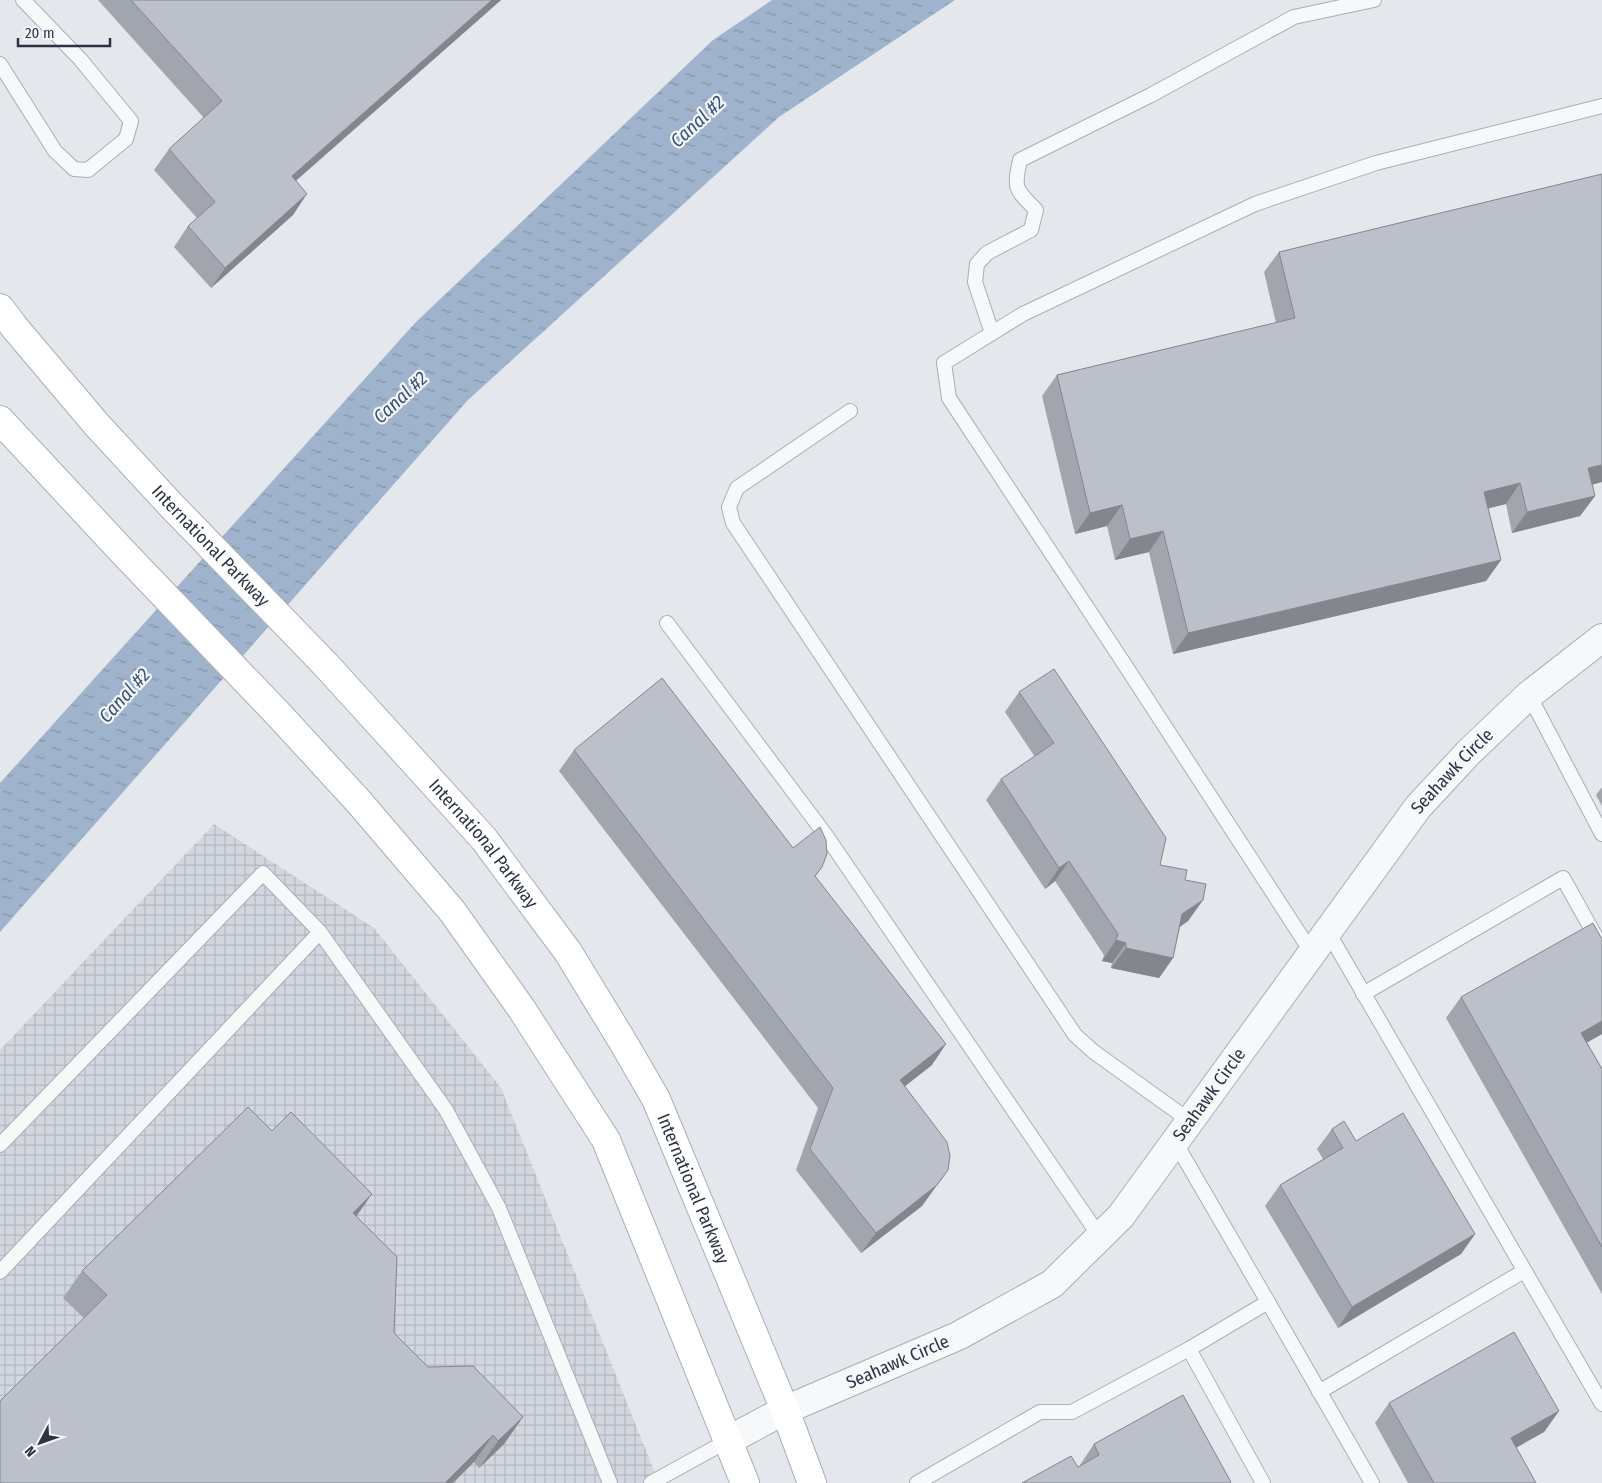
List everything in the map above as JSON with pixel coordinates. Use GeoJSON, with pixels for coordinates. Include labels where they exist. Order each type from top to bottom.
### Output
{"type":"FeatureCollection","features":[{"type":"Feature","properties":{"kind":"main road","name":"International Parkway"},"geometry":{"type":"LineString","coordinates":[[0,308],[97,425],[169,503],[326,665],[484,839],[568,952],[624,1042],[656,1099],[785,1410],[812,1483]]}},
{"type":"Feature","properties":{"kind":"main road"},"geometry":{"type":"LineString","coordinates":[[0,420],[359,802],[452,911],[521,1008],[606,1140],[745,1483]]}},
{"type":"Feature","properties":{"kind":"street","name":"Seahawk Circle"},"geometry":{"type":"LineString","coordinates":[[729,1440],[785,1410],[958,1336],[1052,1284],[1121,1216],[1418,807],[1469,752],[1529,695],[1602,638]]}},
{"type":"Feature","properties":{"kind":"lane"},"geometry":{"type":"LineString","coordinates":[[0,64],[55,151],[74,169],[88,170],[126,139],[130,121],[80,59],[23,0]]}},
{"type":"Feature","properties":{"kind":"lane"},"geometry":{"type":"LineString","coordinates":[[992,333],[975,282],[976,264],[987,253],[1031,230],[1036,210],[1017,190],[1016,178],[1020,160],[1152,95],[1294,17],[1374,0]]}},
{"type":"Feature","properties":{"kind":"lane"},"geometry":{"type":"LineString","coordinates":[[1602,106],[1376,163],[1255,204],[1023,314],[944,363],[949,398],[1125,665],[1320,943],[1363,994],[1602,1404]]}},
{"type":"Feature","properties":{"kind":"lane"},"geometry":{"type":"LineString","coordinates":[[850,411],[737,488],[729,507],[733,523],[1074,1035],[1182,1132],[1268,1302],[1319,1392],[1366,1481]]}},
{"type":"Feature","properties":{"kind":"lane"},"geometry":{"type":"LineString","coordinates":[[667,623],[826,834],[1100,1238]]}},
{"type":"Feature","properties":{"kind":"lane"},"geometry":{"type":"LineString","coordinates":[[1529,695],[1602,834]]}},
{"type":"Feature","properties":{"kind":"lane"},"geometry":{"type":"LineString","coordinates":[[0,1145],[262,873],[320,932],[446,1110],[499,1208],[610,1483]]}},
{"type":"Feature","properties":{"kind":"lane"},"geometry":{"type":"LineString","coordinates":[[1363,994],[1562,878],[1602,948]]}},
{"type":"Feature","properties":{"kind":"lane"},"geometry":{"type":"LineString","coordinates":[[0,1272],[320,932]]}},
{"type":"Feature","properties":{"kind":"lane"},"geometry":{"type":"LineString","coordinates":[[1319,1392],[1524,1271]]}},
{"type":"Feature","properties":{"kind":"lane"},"geometry":{"type":"LineString","coordinates":[[916,1483],[1040,1412],[1072,1412],[1189,1349],[1268,1302]]}},
{"type":"Feature","properties":{"kind":"lane"},"geometry":{"type":"LineString","coordinates":[[1189,1349],[1263,1483]]}},
{"type":"Feature","properties":{"kind":"lane"},"geometry":{"type":"LineString","coordinates":[[651,1483],[729,1440]]}},
{"type":"Feature","properties":{"kind":"shaded area"},"geometry":{"type":"Polygon","coordinates":[[[214,824],[374,928],[501,1088],[659,1483],[0,1483],[0,1050],[214,824]]]}},
{"type":"Feature","properties":{"kind":"water","name":"Canal #2"},"geometry":{"type":"Polygon","coordinates":[[[772,0],[955,0],[779,117],[467,401],[0,932],[0,783],[416,322],[713,40],[772,0]]]}},
{"type":"Feature","properties":{"kind":"building"},"geometry":{"type":"Polygon","coordinates":[[[131,0],[492,0],[292,176],[307,194],[225,268],[188,226],[215,202],[169,149],[222,101],[131,0]]]}},
{"type":"Feature","properties":{"kind":"building"},"geometry":{"type":"Polygon","coordinates":[[[1602,174],[1602,465],[1588,468],[1595,496],[1527,512],[1520,483],[1484,492],[1501,560],[1188,633],[1163,531],[1130,539],[1122,505],[1090,513],[1057,375],[1295,318],[1279,252],[1602,174]]]}},
{"type":"Feature","properties":{"kind":"building"},"geometry":{"type":"Polygon","coordinates":[[[1054,669],[1166,838],[1160,865],[1187,870],[1185,880],[1206,884],[1203,900],[1182,914],[1173,958],[1126,948],[1126,943],[1116,940],[1118,934],[1069,861],[1059,868],[1001,779],[1054,743],[1019,692],[1054,669]]]}},
{"type":"Feature","properties":{"kind":"building"},"geometry":{"type":"Polygon","coordinates":[[[662,678],[793,848],[820,827],[826,840],[827,854],[822,867],[815,876],[946,1044],[900,1080],[947,1142],[950,1156],[948,1170],[937,1185],[876,1233],[810,1149],[833,1088],[574,750],[662,678]]]}},
{"type":"Feature","properties":{"kind":"building"},"geometry":{"type":"Polygon","coordinates":[[[1593,923],[1602,939],[1602,1021],[1581,1033],[1602,1069],[1602,1247],[1461,997],[1593,923]]]}},
{"type":"Feature","properties":{"kind":"building"},"geometry":{"type":"Polygon","coordinates":[[[248,1107],[272,1131],[291,1112],[372,1194],[353,1213],[397,1257],[394,1333],[428,1367],[473,1366],[523,1417],[498,1441],[493,1435],[445,1483],[0,1483],[0,1401],[107,1295],[82,1271],[248,1107]]]}},
{"type":"Feature","properties":{"kind":"building"},"geometry":{"type":"Polygon","coordinates":[[[1403,1113],[1475,1234],[1352,1307],[1280,1185],[1343,1148],[1332,1129],[1344,1121],[1356,1141],[1403,1113]]]}},
{"type":"Feature","properties":{"kind":"building"},"geometry":{"type":"Polygon","coordinates":[[[1514,1332],[1559,1411],[1511,1438],[1536,1483],[1434,1483],[1389,1403],[1514,1332]]]}},
{"type":"Feature","properties":{"kind":"building"},"geometry":{"type":"Polygon","coordinates":[[[1183,1395],[1230,1483],[1022,1483],[1071,1456],[1078,1467],[1099,1455],[1094,1444],[1183,1395]]]}}]}
